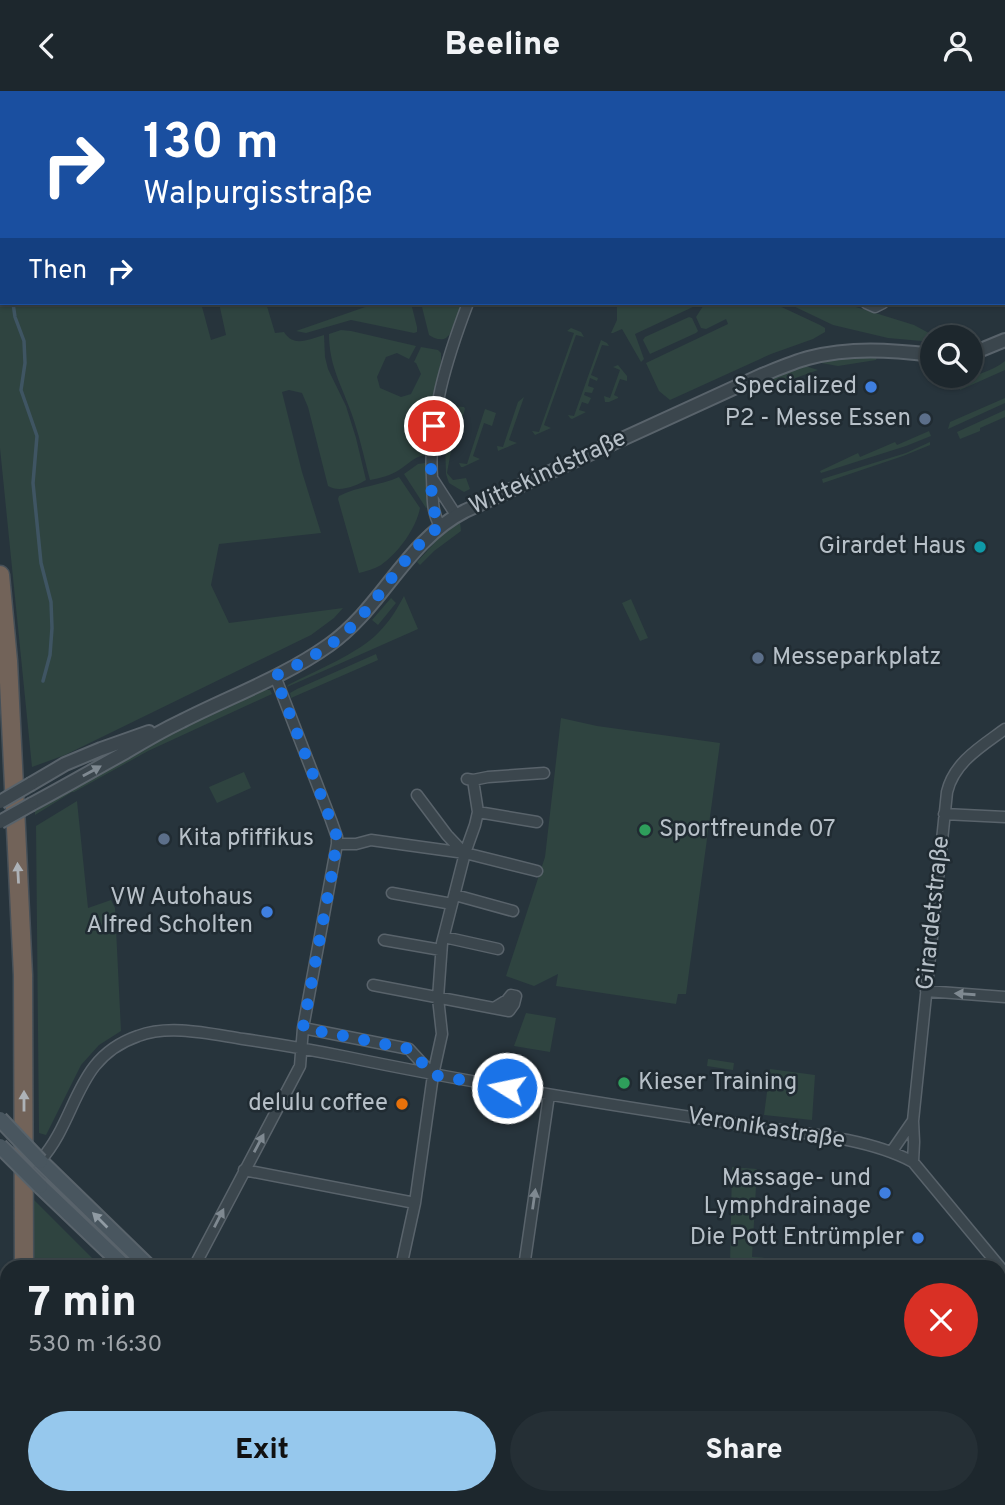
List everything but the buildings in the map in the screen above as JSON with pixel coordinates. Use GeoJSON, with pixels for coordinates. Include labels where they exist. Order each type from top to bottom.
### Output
{"type":"FeatureCollection","features":[{"type":"Feature","properties":{"kind":"highway"},"geometry":{"type":"LineString","coordinates":[[0,575],[8,661],[23,975],[24,1260]]}},
{"type":"Feature","properties":{"kind":"main road"},"geometry":{"type":"LineString","coordinates":[[0,1119],[142,1260]]}},
{"type":"Feature","properties":{"kind":"main road"},"geometry":{"type":"LineString","coordinates":[[0,1146],[118,1260]]}},
{"type":"Feature","properties":{"kind":"street"},"geometry":{"type":"LineString","coordinates":[[440,526],[434,510],[431,459],[436,410],[467,305]]}},
{"type":"Feature","properties":{"kind":"street"},"geometry":{"type":"LineString","coordinates":[[983,348],[1005,340]]}},
{"type":"Feature","properties":{"kind":"street","name":"Wittekindstraße"},"geometry":{"type":"LineString","coordinates":[[0,823],[179,722],[319,652],[348,630],[413,552],[456,515],[762,375],[805,359],[862,350],[920,354]]}},
{"type":"Feature","properties":{"kind":"street"},"geometry":{"type":"LineString","coordinates":[[432,477],[456,515]]}},
{"type":"Feature","properties":{"kind":"street"},"geometry":{"type":"LineString","coordinates":[[198,1260],[300,1066],[303,1028],[337,844],[331,820],[275,676]]}},
{"type":"Feature","properties":{"kind":"street","name":"Wittekindstraße"},"geometry":{"type":"LineString","coordinates":[[0,802],[65,764],[179,722]]}},
{"type":"Feature","properties":{"kind":"street","name":"Girardetstraße"},"geometry":{"type":"LineString","coordinates":[[913,1162],[913,1121],[949,782],[967,759],[1005,729]]}},
{"type":"Feature","properties":{"kind":"street"},"geometry":{"type":"LineString","coordinates":[[403,1260],[415,1203],[433,1075],[442,1034],[438,998],[441,950],[478,812],[470,780],[544,773]]}},
{"type":"Feature","properties":{"kind":"street"},"geometry":{"type":"LineString","coordinates":[[417,795],[447,835],[465,853]]}},
{"type":"Feature","properties":{"kind":"street"},"geometry":{"type":"LineString","coordinates":[[478,812],[537,822]]}},
{"type":"Feature","properties":{"kind":"street"},"geometry":{"type":"LineString","coordinates":[[944,814],[1005,817]]}},
{"type":"Feature","properties":{"kind":"street"},"geometry":{"type":"LineString","coordinates":[[337,844],[356,844],[370,839],[465,853],[537,871]]}},
{"type":"Feature","properties":{"kind":"street"},"geometry":{"type":"LineString","coordinates":[[392,893],[513,911]]}},
{"type":"Feature","properties":{"kind":"street"},"geometry":{"type":"LineString","coordinates":[[444,937],[498,949]]}},
{"type":"Feature","properties":{"kind":"street"},"geometry":{"type":"LineString","coordinates":[[384,940],[441,950]]}},
{"type":"Feature","properties":{"kind":"street"},"geometry":{"type":"LineString","coordinates":[[373,985],[494,1008]]}},
{"type":"Feature","properties":{"kind":"street"},"geometry":{"type":"LineString","coordinates":[[926,991],[1005,997]]}},
{"type":"Feature","properties":{"kind":"street"},"geometry":{"type":"LineString","coordinates":[[303,1028],[410,1049],[433,1075]]}},
{"type":"Feature","properties":{"kind":"street","name":"Veronikastraße"},"geometry":{"type":"LineString","coordinates":[[40,1161],[51,1150],[88,1075],[100,1059],[118,1044],[151,1031],[172,1031],[204,1033],[302,1048],[549,1095],[817,1136],[892,1151],[913,1162]]}},
{"type":"Feature","properties":{"kind":"street"},"geometry":{"type":"LineString","coordinates":[[525,1260],[549,1095]]}},
{"type":"Feature","properties":{"kind":"street","name":"Girardetstraße"},"geometry":{"type":"LineString","coordinates":[[892,1151],[913,1121]]}},
{"type":"Feature","properties":{"kind":"street"},"geometry":{"type":"LineString","coordinates":[[913,1162],[994,1260]]}},
{"type":"Feature","properties":{"kind":"street"},"geometry":{"type":"LineString","coordinates":[[244,1170],[415,1203]]}},
{"type":"Feature","properties":{"kind":"green space"},"geometry":{"type":"Polygon","coordinates":[[[0,305],[202,305],[211,340],[226,335],[219,305],[267,305],[275,333],[284,332],[297,341],[324,335],[328,369],[346,406],[366,480],[342,489],[328,486],[302,393],[289,390],[282,392],[321,533],[219,544],[211,585],[229,623],[343,608],[311,635],[65,755],[32,767],[0,448],[0,305]]]}},
{"type":"Feature","properties":{"kind":"green space"},"geometry":{"type":"Polygon","coordinates":[[[371,305],[412,305],[417,327],[417,332],[414,333],[351,320],[306,333],[296,331],[371,305]]]}},
{"type":"Feature","properties":{"kind":"green space"},"geometry":{"type":"Polygon","coordinates":[[[422,305],[461,305],[446,338],[437,339],[429,335],[422,305]]]}},
{"type":"Feature","properties":{"kind":"green space"},"geometry":{"type":"Polygon","coordinates":[[[617,305],[696,305],[635,334],[644,359],[641,362],[622,329],[611,333],[617,320],[617,305]]]}},
{"type":"Feature","properties":{"kind":"green space"},"geometry":{"type":"Polygon","coordinates":[[[704,305],[777,305],[820,325],[825,328],[825,332],[670,400],[659,391],[646,363],[728,324],[726,319],[706,329],[701,328],[696,317],[704,305]]]}},
{"type":"Feature","properties":{"kind":"green space"},"geometry":{"type":"Polygon","coordinates":[[[791,305],[849,305],[920,328],[920,341],[888,338],[833,325],[791,305]]]}},
{"type":"Feature","properties":{"kind":"green space"},"geometry":{"type":"Polygon","coordinates":[[[689,317],[698,331],[696,333],[650,354],[643,340],[645,337],[689,317]]]}},
{"type":"Feature","properties":{"kind":"green space"},"geometry":{"type":"Polygon","coordinates":[[[571,328],[581,332],[584,337],[576,335],[544,425],[551,428],[535,435],[532,431],[539,432],[574,333],[567,331],[571,328]]]}},
{"type":"Feature","properties":{"kind":"green space"},"geometry":{"type":"Polygon","coordinates":[[[341,330],[416,346],[409,359],[397,353],[386,357],[377,377],[380,388],[401,397],[411,394],[421,374],[414,362],[421,347],[441,353],[428,422],[425,455],[385,477],[370,480],[354,420],[333,365],[329,334],[341,330]]]}},
{"type":"Feature","properties":{"kind":"green space"},"geometry":{"type":"Polygon","coordinates":[[[601,340],[609,346],[602,345],[591,375],[598,378],[597,381],[590,378],[588,386],[594,388],[592,393],[585,392],[584,395],[591,398],[588,404],[582,402],[579,410],[586,412],[572,419],[568,415],[574,416],[601,340]]]}},
{"type":"Feature","properties":{"kind":"green space"},"geometry":{"type":"Polygon","coordinates":[[[878,355],[876,360],[838,366],[821,363],[844,357],[878,355]]]}},
{"type":"Feature","properties":{"kind":"green space"},"geometry":{"type":"Polygon","coordinates":[[[1005,361],[1005,370],[983,380],[983,373],[1005,361]]]}},
{"type":"Feature","properties":{"kind":"green space"},"geometry":{"type":"Polygon","coordinates":[[[618,365],[627,376],[627,381],[620,379],[614,395],[618,398],[605,402],[604,396],[610,398],[620,370],[613,367],[618,365]]]}},
{"type":"Feature","properties":{"kind":"green space"},"geometry":{"type":"Polygon","coordinates":[[[802,365],[818,370],[770,387],[767,379],[802,365]]]}},
{"type":"Feature","properties":{"kind":"green space"},"geometry":{"type":"Polygon","coordinates":[[[524,397],[509,440],[517,443],[498,451],[497,446],[503,447],[518,402],[524,397]]]}},
{"type":"Feature","properties":{"kind":"green space"},"geometry":{"type":"Polygon","coordinates":[[[1005,398],[1005,403],[948,429],[950,422],[1005,398]]]}},
{"type":"Feature","properties":{"kind":"green space"},"geometry":{"type":"Polygon","coordinates":[[[451,406],[465,409],[462,419],[454,417],[448,437],[455,440],[447,473],[453,480],[466,478],[470,489],[464,492],[449,483],[446,474],[445,441],[451,406]]]}},
{"type":"Feature","properties":{"kind":"green space"},"geometry":{"type":"Polygon","coordinates":[[[485,409],[496,413],[492,426],[484,423],[473,456],[480,459],[461,467],[459,463],[467,464],[485,409]]]}},
{"type":"Feature","properties":{"kind":"green space"},"geometry":{"type":"Polygon","coordinates":[[[1005,410],[1005,417],[960,439],[957,432],[1005,410]]]}},
{"type":"Feature","properties":{"kind":"green space"},"geometry":{"type":"Polygon","coordinates":[[[929,431],[931,436],[906,446],[821,473],[820,471],[858,453],[860,457],[929,431]]]}},
{"type":"Feature","properties":{"kind":"green space"},"geometry":{"type":"Polygon","coordinates":[[[930,442],[930,445],[903,456],[823,483],[822,479],[906,453],[930,442]]]}},
{"type":"Feature","properties":{"kind":"green space"},"geometry":{"type":"Polygon","coordinates":[[[425,463],[426,508],[404,474],[418,464],[425,463]]]}},
{"type":"Feature","properties":{"kind":"green space"},"geometry":{"type":"Polygon","coordinates":[[[399,477],[420,508],[415,524],[400,547],[387,560],[376,568],[359,573],[339,496],[399,477]]]}},
{"type":"Feature","properties":{"kind":"green space"},"geometry":{"type":"Polygon","coordinates":[[[460,521],[461,531],[420,565],[417,562],[438,539],[460,521]]]}},
{"type":"Feature","properties":{"kind":"green space"},"geometry":{"type":"Polygon","coordinates":[[[404,596],[418,629],[287,687],[349,654],[371,639],[390,619],[404,596]]]}},
{"type":"Feature","properties":{"kind":"green space"},"geometry":{"type":"Polygon","coordinates":[[[391,598],[396,603],[378,625],[372,620],[391,598]]]}},
{"type":"Feature","properties":{"kind":"green space"},"geometry":{"type":"Polygon","coordinates":[[[631,599],[648,638],[640,641],[622,603],[631,599]]]}},
{"type":"Feature","properties":{"kind":"green space"},"geometry":{"type":"Polygon","coordinates":[[[376,654],[378,660],[291,698],[290,693],[297,689],[376,654]]]}},
{"type":"Feature","properties":{"kind":"green space"},"geometry":{"type":"Polygon","coordinates":[[[262,690],[270,690],[272,694],[148,751],[35,815],[35,808],[136,751],[262,690]]]}},
{"type":"Feature","properties":{"kind":"green space"},"geometry":{"type":"Polygon","coordinates":[[[561,718],[597,726],[720,743],[686,994],[678,994],[676,1004],[556,986],[558,974],[534,986],[506,976],[545,857],[561,718]]]}},
{"type":"Feature","properties":{"kind":"green space"},"geometry":{"type":"Polygon","coordinates":[[[244,772],[251,788],[217,803],[209,787],[244,772]]]}},
{"type":"Feature","properties":{"kind":"green space"},"geometry":{"type":"Polygon","coordinates":[[[77,801],[88,908],[111,900],[115,908],[121,1031],[99,1045],[81,1065],[46,1135],[39,1133],[36,826],[77,801]]]}},
{"type":"Feature","properties":{"kind":"green space"},"geometry":{"type":"Polygon","coordinates":[[[526,1013],[556,1018],[550,1052],[514,1046],[526,1013]]]}},
{"type":"Feature","properties":{"kind":"green space"},"geometry":{"type":"Polygon","coordinates":[[[708,1059],[734,1063],[733,1070],[707,1066],[708,1059]]]}},
{"type":"Feature","properties":{"kind":"green space"},"geometry":{"type":"Polygon","coordinates":[[[770,1069],[815,1075],[812,1120],[764,1115],[770,1069]]]}},
{"type":"Feature","properties":{"kind":"green space"},"geometry":{"type":"Polygon","coordinates":[[[732,1167],[757,1169],[752,1257],[795,1260],[730,1260],[732,1167]]]}},
{"type":"Feature","properties":{"kind":"green space"},"geometry":{"type":"Polygon","coordinates":[[[28,1194],[94,1260],[29,1260],[28,1194]]]}},
{"type":"Feature","properties":{"kind":"waterway"},"geometry":{"type":"LineString","coordinates":[[13,305],[24,341],[25,363],[21,390],[37,436],[33,483],[41,563],[51,602],[50,655],[43,681]]}},
{"type":"Feature","properties":{"kind":"place","name":"Specialized"},"geometry":{"type":"Point","coordinates":[871,387]}},
{"type":"Feature","properties":{"kind":"place","name":"P2 - Messe Essen"},"geometry":{"type":"Point","coordinates":[925,419]}},
{"type":"Feature","properties":{"kind":"place","name":"Girardet Haus"},"geometry":{"type":"Point","coordinates":[980,547]}},
{"type":"Feature","properties":{"kind":"place","name":"Messeparkplatz"},"geometry":{"type":"Point","coordinates":[758,658]}},
{"type":"Feature","properties":{"kind":"place","name":"Sportfreunde 07"},"geometry":{"type":"Point","coordinates":[645,830]}},
{"type":"Feature","properties":{"kind":"place","name":"Kita pfiffikus"},"geometry":{"type":"Point","coordinates":[164,839]}},
{"type":"Feature","properties":{"kind":"place","name":"VW Autohaus Alfred Scholten"},"geometry":{"type":"Point","coordinates":[267,912]}},
{"type":"Feature","properties":{"kind":"place","name":"Kieser Training"},"geometry":{"type":"Point","coordinates":[624,1083]}},
{"type":"Feature","properties":{"kind":"place","name":"delulu coffee"},"geometry":{"type":"Point","coordinates":[402,1104]}},
{"type":"Feature","properties":{"kind":"place","name":"Massage- und Lymphdrainage"},"geometry":{"type":"Point","coordinates":[885,1193]}},
{"type":"Feature","properties":{"kind":"place","name":"Die Pott Entrümpler"},"geometry":{"type":"Point","coordinates":[918,1238]}},
{"type":"Feature","properties":{"kind":"route"},"geometry":{"type":"LineString","coordinates":[[434,426],[432,492],[436,519],[440,526],[413,552],[366,610],[336,641],[275,676],[337,837],[303,1028],[410,1049],[433,1075],[507,1088]]}}]}
